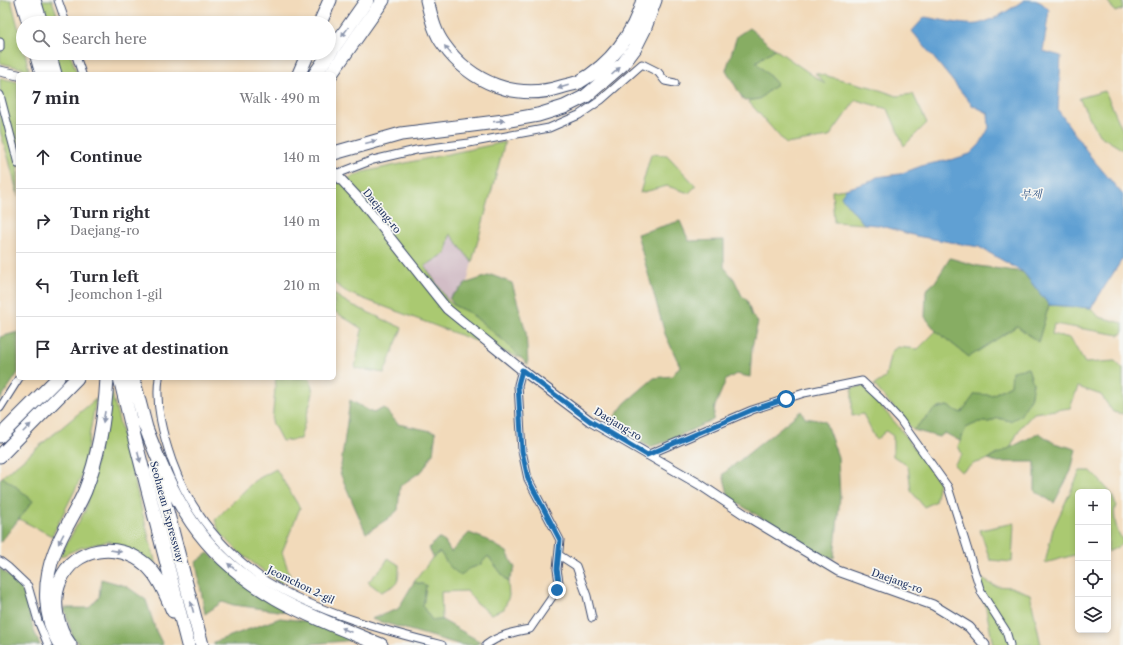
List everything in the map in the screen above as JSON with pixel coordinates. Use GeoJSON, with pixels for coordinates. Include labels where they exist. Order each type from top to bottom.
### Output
{"type":"FeatureCollection","features":[{"type":"Feature","properties":{"kind":"highway"},"geometry":{"type":"LineString","coordinates":[[22,0],[27,16]]}},
{"type":"Feature","properties":{"kind":"highway"},"geometry":{"type":"LineString","coordinates":[[34,0],[39,16]]}},
{"type":"Feature","properties":{"kind":"highway"},"geometry":{"type":"LineString","coordinates":[[323,16],[330,0]]}},
{"type":"Feature","properties":{"kind":"highway"},"geometry":{"type":"LineString","coordinates":[[336,44],[367,0]]}},
{"type":"Feature","properties":{"kind":"highway"},"geometry":{"type":"LineString","coordinates":[[332,72],[383,0]]}},
{"type":"Feature","properties":{"kind":"highway"},"geometry":{"type":"LineString","coordinates":[[427,0],[432,23],[443,44],[457,62],[474,75],[491,84],[509,90],[531,92],[551,90],[578,82],[598,68],[617,51],[632,28],[643,0]]}},
{"type":"Feature","properties":{"kind":"highway"},"geometry":{"type":"LineString","coordinates":[[336,152],[401,134],[504,121],[538,115],[564,107],[586,96],[624,64],[635,48],[644,30],[655,0]]}},
{"type":"Feature","properties":{"kind":"highway"},"geometry":{"type":"LineString","coordinates":[[38,60],[41,72]]}},
{"type":"Feature","properties":{"kind":"highway"},"geometry":{"type":"LineString","coordinates":[[51,60],[54,72]]}},
{"type":"Feature","properties":{"kind":"highway"},"geometry":{"type":"LineString","coordinates":[[300,72],[305,60]]}},
{"type":"Feature","properties":{"kind":"highway"},"geometry":{"type":"LineString","coordinates":[[316,72],[325,60]]}},
{"type":"Feature","properties":{"kind":"highway"},"geometry":{"type":"LineString","coordinates":[[0,436],[56,380]]}},
{"type":"Feature","properties":{"kind":"highway"},"geometry":{"type":"LineString","coordinates":[[0,456],[75,380]]}},
{"type":"Feature","properties":{"kind":"highway"},"geometry":{"type":"LineString","coordinates":[[60,645],[48,617],[46,601],[50,567],[55,550],[85,491],[94,463],[105,412],[107,380]]}},
{"type":"Feature","properties":{"kind":"highway","name":"Seohaean Expressway"},"geometry":{"type":"LineString","coordinates":[[120,380],[187,645]]}},
{"type":"Feature","properties":{"kind":"highway","name":"Seohaean Expressway"},"geometry":{"type":"LineString","coordinates":[[133,380],[202,645]]}},
{"type":"Feature","properties":{"kind":"highway"},"geometry":{"type":"LineString","coordinates":[[143,420],[174,494],[197,530],[218,556],[251,582],[276,599],[382,645]]}},
{"type":"Feature","properties":{"kind":"highway"},"geometry":{"type":"LineString","coordinates":[[70,645],[60,626],[56,614],[56,598],[60,581],[68,568],[81,557],[95,551],[111,550],[125,552],[132,555],[154,574],[167,598],[187,645]]}},
{"type":"Feature","properties":{"kind":"street"},"geometry":{"type":"LineString","coordinates":[[58,0],[64,16]]}},
{"type":"Feature","properties":{"kind":"street"},"geometry":{"type":"LineString","coordinates":[[0,42],[0,48]]}},
{"type":"Feature","properties":{"kind":"street"},"geometry":{"type":"LineString","coordinates":[[78,60],[81,72]]}},
{"type":"Feature","properties":{"kind":"street"},"geometry":{"type":"LineString","coordinates":[[336,174],[373,160],[416,150],[469,143],[549,128],[579,115],[601,100],[642,64],[658,72],[665,81],[675,83]]}},
{"type":"Feature","properties":{"kind":"street"},"geometry":{"type":"LineString","coordinates":[[0,71],[15,75]]}},
{"type":"Feature","properties":{"kind":"street"},"geometry":{"type":"LineString","coordinates":[[0,95],[16,156]]}},
{"type":"Feature","properties":{"kind":"street","name":"Daejang-ro"},"geometry":{"type":"LineString","coordinates":[[336,175],[360,201],[447,309],[522,370],[590,421],[699,484],[747,516],[838,571],[933,605],[969,627],[985,645]]}},
{"type":"Feature","properties":{"kind":"street"},"geometry":{"type":"LineString","coordinates":[[486,645],[496,638],[513,632],[530,629],[557,590],[559,582],[557,569],[560,540],[528,479],[522,451],[518,385],[522,370]]}},
{"type":"Feature","properties":{"kind":"street"},"geometry":{"type":"LineString","coordinates":[[0,408],[18,380]]}},
{"type":"Feature","properties":{"kind":"street","name":"Jeomchon 2-gil"},"geometry":{"type":"LineString","coordinates":[[159,380],[157,395],[158,405],[167,446],[179,480],[193,505],[209,527],[221,543],[236,558],[265,580],[326,609],[395,632],[442,645]]}},
{"type":"Feature","properties":{"kind":"street"},"geometry":{"type":"LineString","coordinates":[[647,455],[752,410],[804,393],[862,381],[900,420],[948,487],[980,592],[1006,631],[1010,645]]}},
{"type":"Feature","properties":{"kind":"street"},"geometry":{"type":"LineString","coordinates":[[559,555],[576,566],[587,596],[592,618]]}},
{"type":"Feature","properties":{"kind":"street"},"geometry":{"type":"LineString","coordinates":[[0,562],[8,567],[28,586],[38,621],[48,645]]}},
{"type":"Feature","properties":{"kind":"shaded area"},"geometry":{"type":"Polygon","coordinates":[[[450,233],[472,262],[467,283],[447,300],[425,266],[446,253],[450,233]]]}},
{"type":"Feature","properties":{"kind":"green space"},"geometry":{"type":"Polygon","coordinates":[[[0,0],[11,0],[16,19],[16,60],[27,60],[29,70],[0,63],[0,0]]]}},
{"type":"Feature","properties":{"kind":"green space"},"geometry":{"type":"Polygon","coordinates":[[[41,0],[52,0],[58,16],[45,16],[41,0]]]}},
{"type":"Feature","properties":{"kind":"green space"},"geometry":{"type":"Polygon","coordinates":[[[1107,0],[1123,0],[1123,9],[1115,12],[1107,0]]]}},
{"type":"Feature","properties":{"kind":"green space"},"geometry":{"type":"Polygon","coordinates":[[[749,28],[775,49],[756,62],[777,84],[759,99],[744,101],[726,70],[737,36],[749,28]]]}},
{"type":"Feature","properties":{"kind":"green space"},"geometry":{"type":"Polygon","coordinates":[[[775,49],[825,84],[815,73],[871,87],[897,96],[913,94],[927,123],[904,146],[888,109],[856,100],[829,137],[786,144],[748,101],[759,99],[777,84],[756,62],[775,49]]]}},
{"type":"Feature","properties":{"kind":"green space"},"geometry":{"type":"Polygon","coordinates":[[[57,60],[72,60],[76,72],[60,72],[57,60]]]}},
{"type":"Feature","properties":{"kind":"green space"},"geometry":{"type":"Polygon","coordinates":[[[0,78],[16,82],[16,188],[9,160],[0,131],[0,78]]]}},
{"type":"Feature","properties":{"kind":"green space"},"geometry":{"type":"Polygon","coordinates":[[[1105,91],[1123,131],[1123,150],[1099,135],[1079,98],[1105,91]]]}},
{"type":"Feature","properties":{"kind":"green space"},"geometry":{"type":"Polygon","coordinates":[[[505,142],[472,262],[450,234],[446,253],[425,266],[447,300],[455,306],[470,313],[503,340],[521,358],[348,293],[336,284],[336,184],[363,172],[505,142]]]}},
{"type":"Feature","properties":{"kind":"green space"},"geometry":{"type":"Polygon","coordinates":[[[651,154],[667,155],[696,186],[689,193],[667,186],[640,193],[651,154]]]}},
{"type":"Feature","properties":{"kind":"green space"},"geometry":{"type":"Polygon","coordinates":[[[846,189],[841,197],[864,224],[834,222],[832,191],[846,189]]]}},
{"type":"Feature","properties":{"kind":"green space"},"geometry":{"type":"Polygon","coordinates":[[[680,221],[689,241],[724,240],[724,267],[734,279],[742,296],[747,300],[752,316],[758,322],[752,347],[750,377],[736,374],[726,380],[715,406],[713,420],[668,441],[650,447],[609,424],[625,403],[654,378],[672,376],[680,366],[665,334],[637,234],[680,221]]]}},
{"type":"Feature","properties":{"kind":"green space"},"geometry":{"type":"Polygon","coordinates":[[[950,258],[978,266],[1023,272],[1049,305],[1038,342],[1017,326],[969,357],[936,331],[925,317],[926,290],[935,282],[950,258]]]}},
{"type":"Feature","properties":{"kind":"green space"},"geometry":{"type":"Polygon","coordinates":[[[491,275],[512,283],[526,332],[528,365],[503,340],[470,313],[455,306],[449,298],[467,283],[491,275]]]}},
{"type":"Feature","properties":{"kind":"green space"},"geometry":{"type":"Polygon","coordinates":[[[336,295],[348,303],[402,328],[384,373],[355,368],[362,329],[336,312],[336,295]]]}},
{"type":"Feature","properties":{"kind":"green space"},"geometry":{"type":"Polygon","coordinates":[[[1049,305],[1091,308],[1099,317],[1123,323],[1123,331],[1120,335],[1054,324],[1052,334],[1070,338],[1085,363],[1115,361],[1123,369],[1123,414],[1113,412],[1101,395],[1078,387],[1070,408],[1034,413],[1020,428],[1010,448],[984,461],[975,463],[961,472],[954,465],[962,454],[958,446],[966,428],[979,422],[989,422],[998,418],[1010,421],[1030,400],[1033,384],[1028,368],[1011,385],[992,395],[975,395],[961,413],[947,406],[935,409],[913,430],[874,385],[885,378],[891,352],[897,347],[918,349],[936,331],[969,357],[1017,326],[1038,342],[1049,305]]]}},
{"type":"Feature","properties":{"kind":"green space"},"geometry":{"type":"Polygon","coordinates":[[[16,333],[16,376],[0,400],[0,337],[16,333]]]}},
{"type":"Feature","properties":{"kind":"green space"},"geometry":{"type":"Polygon","coordinates":[[[1028,368],[1033,383],[1030,400],[1020,416],[1010,421],[998,418],[989,422],[979,422],[966,428],[960,441],[945,433],[939,437],[913,430],[935,409],[947,406],[961,413],[975,394],[992,395],[1011,385],[1012,371],[1028,368]]]}},
{"type":"Feature","properties":{"kind":"green space"},"geometry":{"type":"Polygon","coordinates":[[[276,380],[310,380],[313,393],[300,439],[282,441],[272,422],[276,380]]]}},
{"type":"Feature","properties":{"kind":"green space"},"geometry":{"type":"Polygon","coordinates":[[[863,386],[898,426],[939,482],[935,502],[924,507],[911,491],[908,466],[893,456],[893,436],[886,431],[876,440],[863,414],[852,416],[852,388],[863,386]]]}},
{"type":"Feature","properties":{"kind":"green space"},"geometry":{"type":"Polygon","coordinates":[[[111,390],[156,564],[109,541],[80,548],[59,557],[85,511],[111,390]]]}},
{"type":"Feature","properties":{"kind":"green space"},"geometry":{"type":"Polygon","coordinates":[[[96,399],[82,476],[52,536],[19,519],[33,501],[2,477],[96,399]]]}},
{"type":"Feature","properties":{"kind":"green space"},"geometry":{"type":"Polygon","coordinates":[[[350,400],[373,413],[384,408],[398,424],[436,432],[433,453],[423,470],[400,486],[398,510],[389,518],[366,533],[340,473],[350,400]]]}},
{"type":"Feature","properties":{"kind":"green space"},"geometry":{"type":"Polygon","coordinates":[[[801,411],[805,418],[825,421],[838,457],[840,497],[834,558],[824,556],[729,498],[723,474],[801,411]]]}},
{"type":"Feature","properties":{"kind":"green space"},"geometry":{"type":"Polygon","coordinates":[[[1039,433],[1054,443],[1076,449],[1071,471],[1054,503],[1035,491],[1035,462],[997,462],[988,459],[1039,433]]]}},
{"type":"Feature","properties":{"kind":"green space"},"geometry":{"type":"Polygon","coordinates":[[[276,469],[300,508],[282,552],[290,576],[280,583],[240,553],[220,533],[215,520],[254,481],[276,469]]]}},
{"type":"Feature","properties":{"kind":"green space"},"geometry":{"type":"Polygon","coordinates":[[[1080,471],[1091,471],[1107,489],[1075,489],[1075,555],[1045,563],[1053,529],[1080,471]]]}},
{"type":"Feature","properties":{"kind":"green space"},"geometry":{"type":"Polygon","coordinates":[[[2,477],[33,501],[0,543],[0,479],[2,477]]]}},
{"type":"Feature","properties":{"kind":"green space"},"geometry":{"type":"Polygon","coordinates":[[[1111,493],[1116,505],[1116,525],[1123,544],[1111,550],[1111,493]]]}},
{"type":"Feature","properties":{"kind":"green space"},"geometry":{"type":"Polygon","coordinates":[[[1014,523],[1012,562],[990,560],[980,530],[1014,523]]]}},
{"type":"Feature","properties":{"kind":"green space"},"geometry":{"type":"Polygon","coordinates":[[[469,533],[485,539],[507,552],[515,568],[508,582],[488,556],[480,565],[468,569],[461,576],[449,566],[440,552],[433,557],[429,548],[438,538],[445,542],[451,552],[469,533]]]}},
{"type":"Feature","properties":{"kind":"green space"},"geometry":{"type":"Polygon","coordinates":[[[440,552],[449,566],[466,568],[478,565],[488,556],[508,582],[509,596],[504,609],[491,614],[476,603],[467,591],[441,592],[442,620],[432,621],[423,607],[426,585],[414,582],[433,557],[440,552]]]}},
{"type":"Feature","properties":{"kind":"green space"},"geometry":{"type":"Polygon","coordinates":[[[208,553],[286,612],[222,602],[205,614],[196,562],[208,553]]]}},
{"type":"Feature","properties":{"kind":"green space"},"geometry":{"type":"Polygon","coordinates":[[[388,558],[399,565],[399,577],[394,585],[381,592],[368,582],[384,565],[388,558]]]}},
{"type":"Feature","properties":{"kind":"green space"},"geometry":{"type":"Polygon","coordinates":[[[0,568],[22,588],[34,631],[40,645],[0,645],[0,568]]]}},
{"type":"Feature","properties":{"kind":"green space"},"geometry":{"type":"Polygon","coordinates":[[[980,578],[995,586],[1011,587],[1030,594],[1041,645],[993,645],[980,578]]]}},
{"type":"Feature","properties":{"kind":"green space"},"geometry":{"type":"Polygon","coordinates":[[[101,579],[126,586],[146,600],[156,631],[163,645],[81,645],[73,638],[64,608],[88,608],[99,597],[101,579]]]}},
{"type":"Feature","properties":{"kind":"green space"},"geometry":{"type":"Polygon","coordinates":[[[414,582],[426,585],[423,607],[432,620],[442,620],[481,642],[475,645],[461,645],[371,619],[398,609],[414,582]]]}},
{"type":"Feature","properties":{"kind":"green space"},"geometry":{"type":"Polygon","coordinates":[[[280,618],[304,621],[355,640],[300,645],[214,645],[214,642],[280,618]]]}},
{"type":"Feature","properties":{"kind":"water","name":"부제"},"geometry":{"type":"Polygon","coordinates":[[[1024,0],[1038,1],[1049,10],[1043,51],[1061,56],[1058,110],[1091,157],[1123,195],[1123,258],[1091,308],[1049,305],[1023,272],[979,247],[916,236],[878,225],[864,224],[841,197],[846,189],[869,182],[877,177],[900,174],[924,165],[970,154],[980,144],[989,128],[988,113],[972,105],[912,31],[925,17],[966,24],[977,24],[1002,14],[1024,0]]]}},
{"type":"Feature","properties":{"kind":"route"},"geometry":{"type":"LineString","coordinates":[[557,590],[559,582],[557,569],[560,540],[528,479],[522,451],[518,385],[522,370],[590,421],[647,455],[752,410],[786,399]]}}]}
